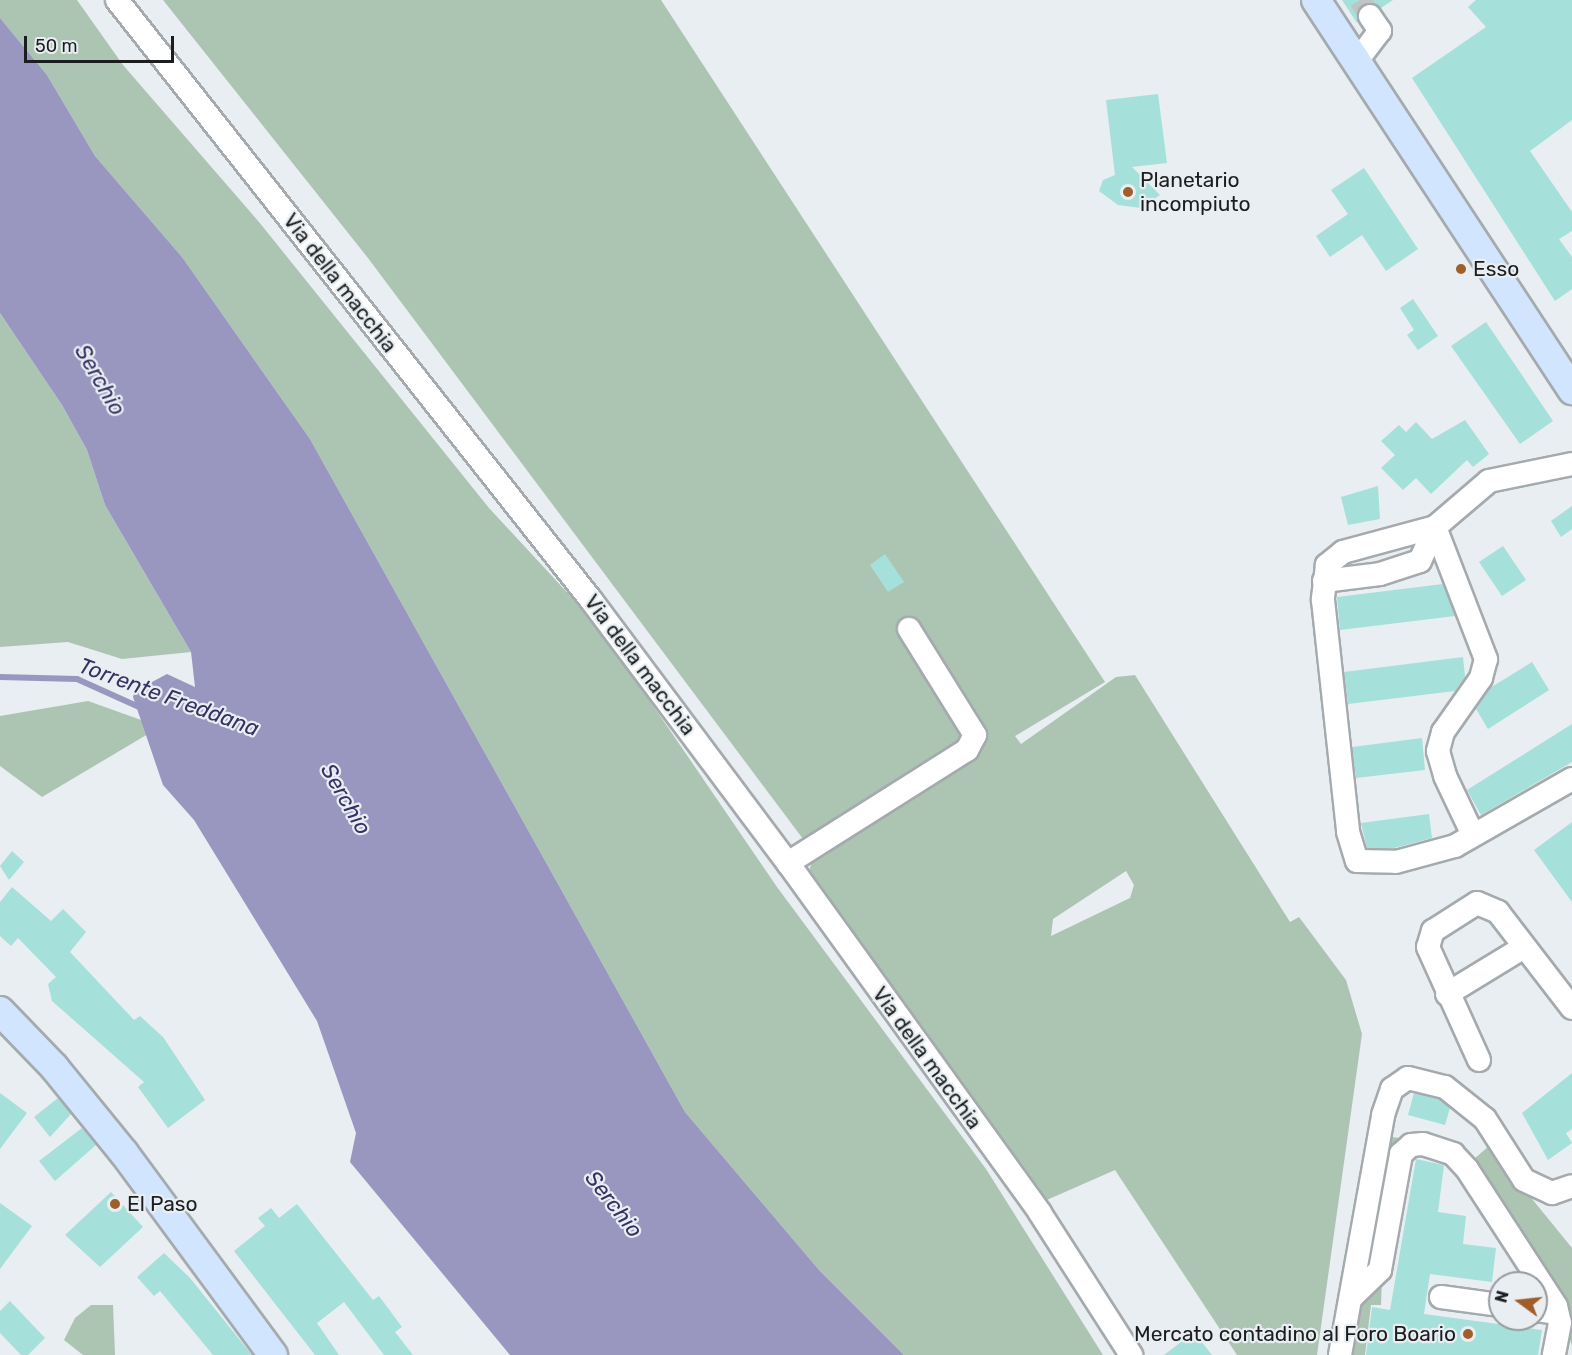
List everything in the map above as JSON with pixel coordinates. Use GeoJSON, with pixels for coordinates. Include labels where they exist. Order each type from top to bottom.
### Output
{"type":"FeatureCollection","features":[{"type":"Feature","properties":{"kind":"main road"},"geometry":{"type":"LineString","coordinates":[[1316,0],[1572,390]]}},
{"type":"Feature","properties":{"kind":"main road"},"geometry":{"type":"LineString","coordinates":[[0,1011],[124,1153],[273,1355]]}},
{"type":"Feature","properties":{"kind":"street","name":"Via della macchia"},"geometry":{"type":"LineString","coordinates":[[117,0],[591,600],[788,863],[1040,1213],[1131,1355]]}},
{"type":"Feature","properties":{"kind":"street"},"geometry":{"type":"LineString","coordinates":[[1357,61],[1380,32],[1370,16]]}},
{"type":"Feature","properties":{"kind":"street"},"geometry":{"type":"LineString","coordinates":[[1572,464],[1489,481],[1435,527],[1343,552],[1326,565],[1324,580],[1348,832],[1357,861],[1396,862],[1455,846],[1572,779]]}},
{"type":"Feature","properties":{"kind":"street"},"geometry":{"type":"LineString","coordinates":[[1324,580],[1380,574],[1420,561],[1435,527]]}},
{"type":"Feature","properties":{"kind":"street"},"geometry":{"type":"LineString","coordinates":[[1435,527],[1486,659],[1481,678],[1443,732],[1438,751],[1445,776],[1473,835]]}},
{"type":"Feature","properties":{"kind":"street"},"geometry":{"type":"LineString","coordinates":[[788,863],[967,750],[975,735],[909,629]]}},
{"type":"Feature","properties":{"kind":"street"},"geometry":{"type":"LineString","coordinates":[[1479,1060],[1428,948],[1433,931],[1477,903],[1498,912],[1572,1008]]}},
{"type":"Feature","properties":{"kind":"street"},"geometry":{"type":"LineString","coordinates":[[1447,994],[1524,947]]}},
{"type":"Feature","properties":{"kind":"street"},"geometry":{"type":"LineString","coordinates":[[1340,1355],[1383,1115],[1392,1089],[1408,1078],[1427,1079],[1464,1099],[1485,1119],[1524,1180],[1552,1192],[1572,1186]]}},
{"type":"Feature","properties":{"kind":"street"},"geometry":{"type":"LineString","coordinates":[[1352,1297],[1380,1270],[1401,1154],[1411,1145],[1423,1144],[1453,1154],[1467,1169],[1524,1271]]}},
{"type":"Feature","properties":{"kind":"street"},"geometry":{"type":"LineString","coordinates":[[1441,1297],[1488,1303]]}},
{"type":"Feature","properties":{"kind":"street"},"geometry":{"type":"LineString","coordinates":[[1548,1318],[1554,1355]]}},
{"type":"Feature","properties":{"kind":"green space"},"geometry":{"type":"Polygon","coordinates":[[[0,0],[77,0],[123,65],[259,222],[489,508],[600,628],[777,887],[986,1169],[1103,1355],[904,1355],[819,1270],[685,1112],[310,439],[182,257],[95,156],[47,75],[0,18],[0,0]]]}},
{"type":"Feature","properties":{"kind":"green space"},"geometry":{"type":"Polygon","coordinates":[[[163,0],[661,0],[1105,682],[1015,736],[1021,744],[1116,677],[1135,675],[1290,922],[1299,917],[1346,980],[1362,1034],[1317,1355],[1237,1355],[1115,1170],[1040,1203],[807,875],[815,855],[368,258],[163,0]],[[1126,871],[1053,919],[1051,936],[1130,898],[1134,885],[1126,871]]]}},
{"type":"Feature","properties":{"kind":"green space"},"geometry":{"type":"Polygon","coordinates":[[[0,313],[62,405],[87,450],[105,505],[191,652],[122,659],[68,642],[0,647],[0,313]]]}},
{"type":"Feature","properties":{"kind":"green space"},"geometry":{"type":"Polygon","coordinates":[[[88,701],[144,721],[148,734],[42,797],[0,766],[0,716],[88,701]]]}},
{"type":"Feature","properties":{"kind":"green space"},"geometry":{"type":"Polygon","coordinates":[[[1384,1136],[1407,1139],[1387,1148],[1381,1305],[1371,1305],[1365,1355],[1345,1355],[1384,1136]]]}},
{"type":"Feature","properties":{"kind":"green space"},"geometry":{"type":"Polygon","coordinates":[[[1489,1146],[1572,1248],[1572,1346],[1565,1323],[1548,1296],[1548,1271],[1533,1271],[1467,1165],[1489,1146]]]}},
{"type":"Feature","properties":{"kind":"green space"},"geometry":{"type":"Polygon","coordinates":[[[91,1305],[113,1305],[115,1355],[83,1355],[64,1340],[75,1318],[91,1305]]]}},
{"type":"Feature","properties":{"kind":"water","name":"Serchio"},"geometry":{"type":"Polygon","coordinates":[[[0,18],[47,75],[95,156],[182,257],[310,439],[685,1112],[819,1270],[904,1355],[510,1355],[350,1162],[356,1133],[317,1021],[194,820],[163,785],[133,697],[135,691],[167,674],[195,687],[191,652],[105,505],[87,450],[62,405],[0,313],[0,18]]]}},
{"type":"Feature","properties":{"kind":"building"},"geometry":{"type":"Polygon","coordinates":[[[1342,0],[1393,0],[1381,8],[1363,5],[1357,23],[1342,0]]]}},
{"type":"Feature","properties":{"kind":"building"},"geometry":{"type":"Polygon","coordinates":[[[1476,0],[1572,0],[1572,120],[1530,151],[1572,212],[1572,231],[1559,239],[1572,257],[1572,289],[1555,301],[1412,78],[1486,27],[1468,7],[1476,0]]]}},
{"type":"Feature","properties":{"kind":"building"},"geometry":{"type":"Polygon","coordinates":[[[1158,94],[1167,163],[1132,167],[1160,195],[1141,208],[1118,205],[1099,191],[1103,180],[1115,175],[1106,100],[1158,94]]]}},
{"type":"Feature","properties":{"kind":"building"},"geometry":{"type":"Polygon","coordinates":[[[1364,168],[1418,249],[1386,271],[1362,235],[1330,257],[1316,236],[1348,214],[1331,190],[1364,168]]]}},
{"type":"Feature","properties":{"kind":"building"},"geometry":{"type":"Polygon","coordinates":[[[1413,299],[1438,336],[1418,350],[1407,335],[1414,330],[1400,308],[1413,299]]]}},
{"type":"Feature","properties":{"kind":"building"},"geometry":{"type":"Polygon","coordinates":[[[1486,322],[1553,421],[1520,444],[1451,346],[1486,322]]]}},
{"type":"Feature","properties":{"kind":"building"},"geometry":{"type":"Polygon","coordinates":[[[1465,420],[1489,454],[1473,467],[1467,460],[1431,494],[1416,478],[1403,490],[1381,468],[1395,455],[1381,441],[1399,425],[1406,432],[1416,422],[1432,439],[1465,420]]]}},
{"type":"Feature","properties":{"kind":"building"},"geometry":{"type":"Polygon","coordinates":[[[1378,486],[1380,519],[1348,525],[1341,497],[1378,486]]]}},
{"type":"Feature","properties":{"kind":"building"},"geometry":{"type":"Polygon","coordinates":[[[1572,506],[1572,529],[1561,537],[1551,521],[1572,506]]]}},
{"type":"Feature","properties":{"kind":"building"},"geometry":{"type":"Polygon","coordinates":[[[1503,546],[1526,580],[1502,596],[1479,562],[1503,546]]]}},
{"type":"Feature","properties":{"kind":"building"},"geometry":{"type":"Polygon","coordinates":[[[885,554],[904,582],[888,592],[870,565],[885,554]]]}},
{"type":"Feature","properties":{"kind":"building"},"geometry":{"type":"Polygon","coordinates":[[[1443,584],[1455,616],[1340,630],[1337,597],[1443,584]]]}},
{"type":"Feature","properties":{"kind":"building"},"geometry":{"type":"Polygon","coordinates":[[[1463,657],[1465,677],[1455,691],[1348,704],[1344,672],[1463,657]]]}},
{"type":"Feature","properties":{"kind":"building"},"geometry":{"type":"Polygon","coordinates":[[[1532,662],[1549,690],[1488,729],[1476,709],[1490,688],[1532,662]]]}},
{"type":"Feature","properties":{"kind":"building"},"geometry":{"type":"Polygon","coordinates":[[[1572,724],[1572,762],[1481,815],[1467,790],[1572,724]]]}},
{"type":"Feature","properties":{"kind":"building"},"geometry":{"type":"Polygon","coordinates":[[[1422,738],[1425,770],[1356,778],[1352,747],[1422,738]]]}},
{"type":"Feature","properties":{"kind":"building"},"geometry":{"type":"Polygon","coordinates":[[[1429,814],[1432,838],[1394,848],[1367,848],[1361,823],[1429,814]]]}},
{"type":"Feature","properties":{"kind":"building"},"geometry":{"type":"Polygon","coordinates":[[[1572,822],[1572,902],[1534,850],[1572,822]]]}},
{"type":"Feature","properties":{"kind":"building"},"geometry":{"type":"Polygon","coordinates":[[[12,851],[24,862],[9,880],[0,866],[12,851]]]}},
{"type":"Feature","properties":{"kind":"building"},"geometry":{"type":"Polygon","coordinates":[[[12,887],[51,921],[63,909],[86,932],[70,952],[134,1020],[140,1016],[163,1037],[205,1100],[168,1128],[138,1087],[144,1082],[52,1001],[48,984],[56,977],[18,938],[11,946],[0,936],[0,902],[12,887]]]}},
{"type":"Feature","properties":{"kind":"building"},"geometry":{"type":"Polygon","coordinates":[[[1572,1073],[1572,1129],[1566,1133],[1572,1143],[1548,1160],[1522,1113],[1572,1073]]]}},
{"type":"Feature","properties":{"kind":"building"},"geometry":{"type":"Polygon","coordinates":[[[0,1093],[27,1113],[0,1149],[0,1093]]]}},
{"type":"Feature","properties":{"kind":"building"},"geometry":{"type":"Polygon","coordinates":[[[1414,1093],[1439,1099],[1450,1108],[1445,1125],[1408,1115],[1414,1093]]]}},
{"type":"Feature","properties":{"kind":"building"},"geometry":{"type":"Polygon","coordinates":[[[58,1098],[71,1114],[50,1137],[34,1117],[58,1098]]]}},
{"type":"Feature","properties":{"kind":"building"},"geometry":{"type":"Polygon","coordinates":[[[82,1128],[96,1145],[55,1181],[39,1161],[82,1128]]]}},
{"type":"Feature","properties":{"kind":"building"},"geometry":{"type":"Polygon","coordinates":[[[1416,1159],[1444,1165],[1438,1212],[1466,1216],[1463,1244],[1496,1248],[1493,1271],[1488,1271],[1488,1281],[1430,1274],[1424,1314],[1488,1323],[1488,1331],[1542,1331],[1538,1355],[1366,1355],[1372,1307],[1390,1310],[1416,1159]]]}},
{"type":"Feature","properties":{"kind":"building"},"geometry":{"type":"Polygon","coordinates":[[[111,1192],[143,1227],[100,1267],[65,1235],[111,1192]]]}},
{"type":"Feature","properties":{"kind":"building"},"geometry":{"type":"Polygon","coordinates":[[[0,1203],[32,1226],[0,1269],[0,1203]]]}},
{"type":"Feature","properties":{"kind":"building"},"geometry":{"type":"Polygon","coordinates":[[[297,1204],[373,1300],[379,1296],[402,1327],[395,1332],[413,1355],[384,1355],[344,1302],[317,1323],[339,1355],[315,1355],[234,1251],[265,1226],[258,1218],[271,1208],[279,1218],[297,1204]]]}},
{"type":"Feature","properties":{"kind":"building"},"geometry":{"type":"Polygon","coordinates":[[[164,1253],[190,1278],[252,1355],[213,1355],[160,1291],[154,1296],[137,1277],[164,1253]]]}},
{"type":"Feature","properties":{"kind":"building"},"geometry":{"type":"Polygon","coordinates":[[[10,1301],[45,1338],[28,1355],[21,1355],[0,1333],[0,1311],[10,1301]]]}},
{"type":"Feature","properties":{"kind":"building"},"geometry":{"type":"Polygon","coordinates":[[[1194,1332],[1212,1355],[1164,1355],[1194,1332]]]}},
{"type":"Feature","properties":{"kind":"waterway","name":"Torrente Freddana"},"geometry":{"type":"LineString","coordinates":[[0,677],[77,679],[146,710]]}},
{"type":"Feature","properties":{"kind":"tunnel"},"geometry":{"type":"LineString","coordinates":[[1360,0],[1370,16]]}},
{"type":"Feature","properties":{"kind":"place","name":"Planetario incompiuto"},"geometry":{"type":"Point","coordinates":[1128,192]}},
{"type":"Feature","properties":{"kind":"place","name":"Esso"},"geometry":{"type":"Point","coordinates":[1461,269]}},
{"type":"Feature","properties":{"kind":"place","name":"El Paso"},"geometry":{"type":"Point","coordinates":[115,1204]}},
{"type":"Feature","properties":{"kind":"place","name":"Mercato contadino al Foro Boario"},"geometry":{"type":"Point","coordinates":[1468,1334]}}]}
